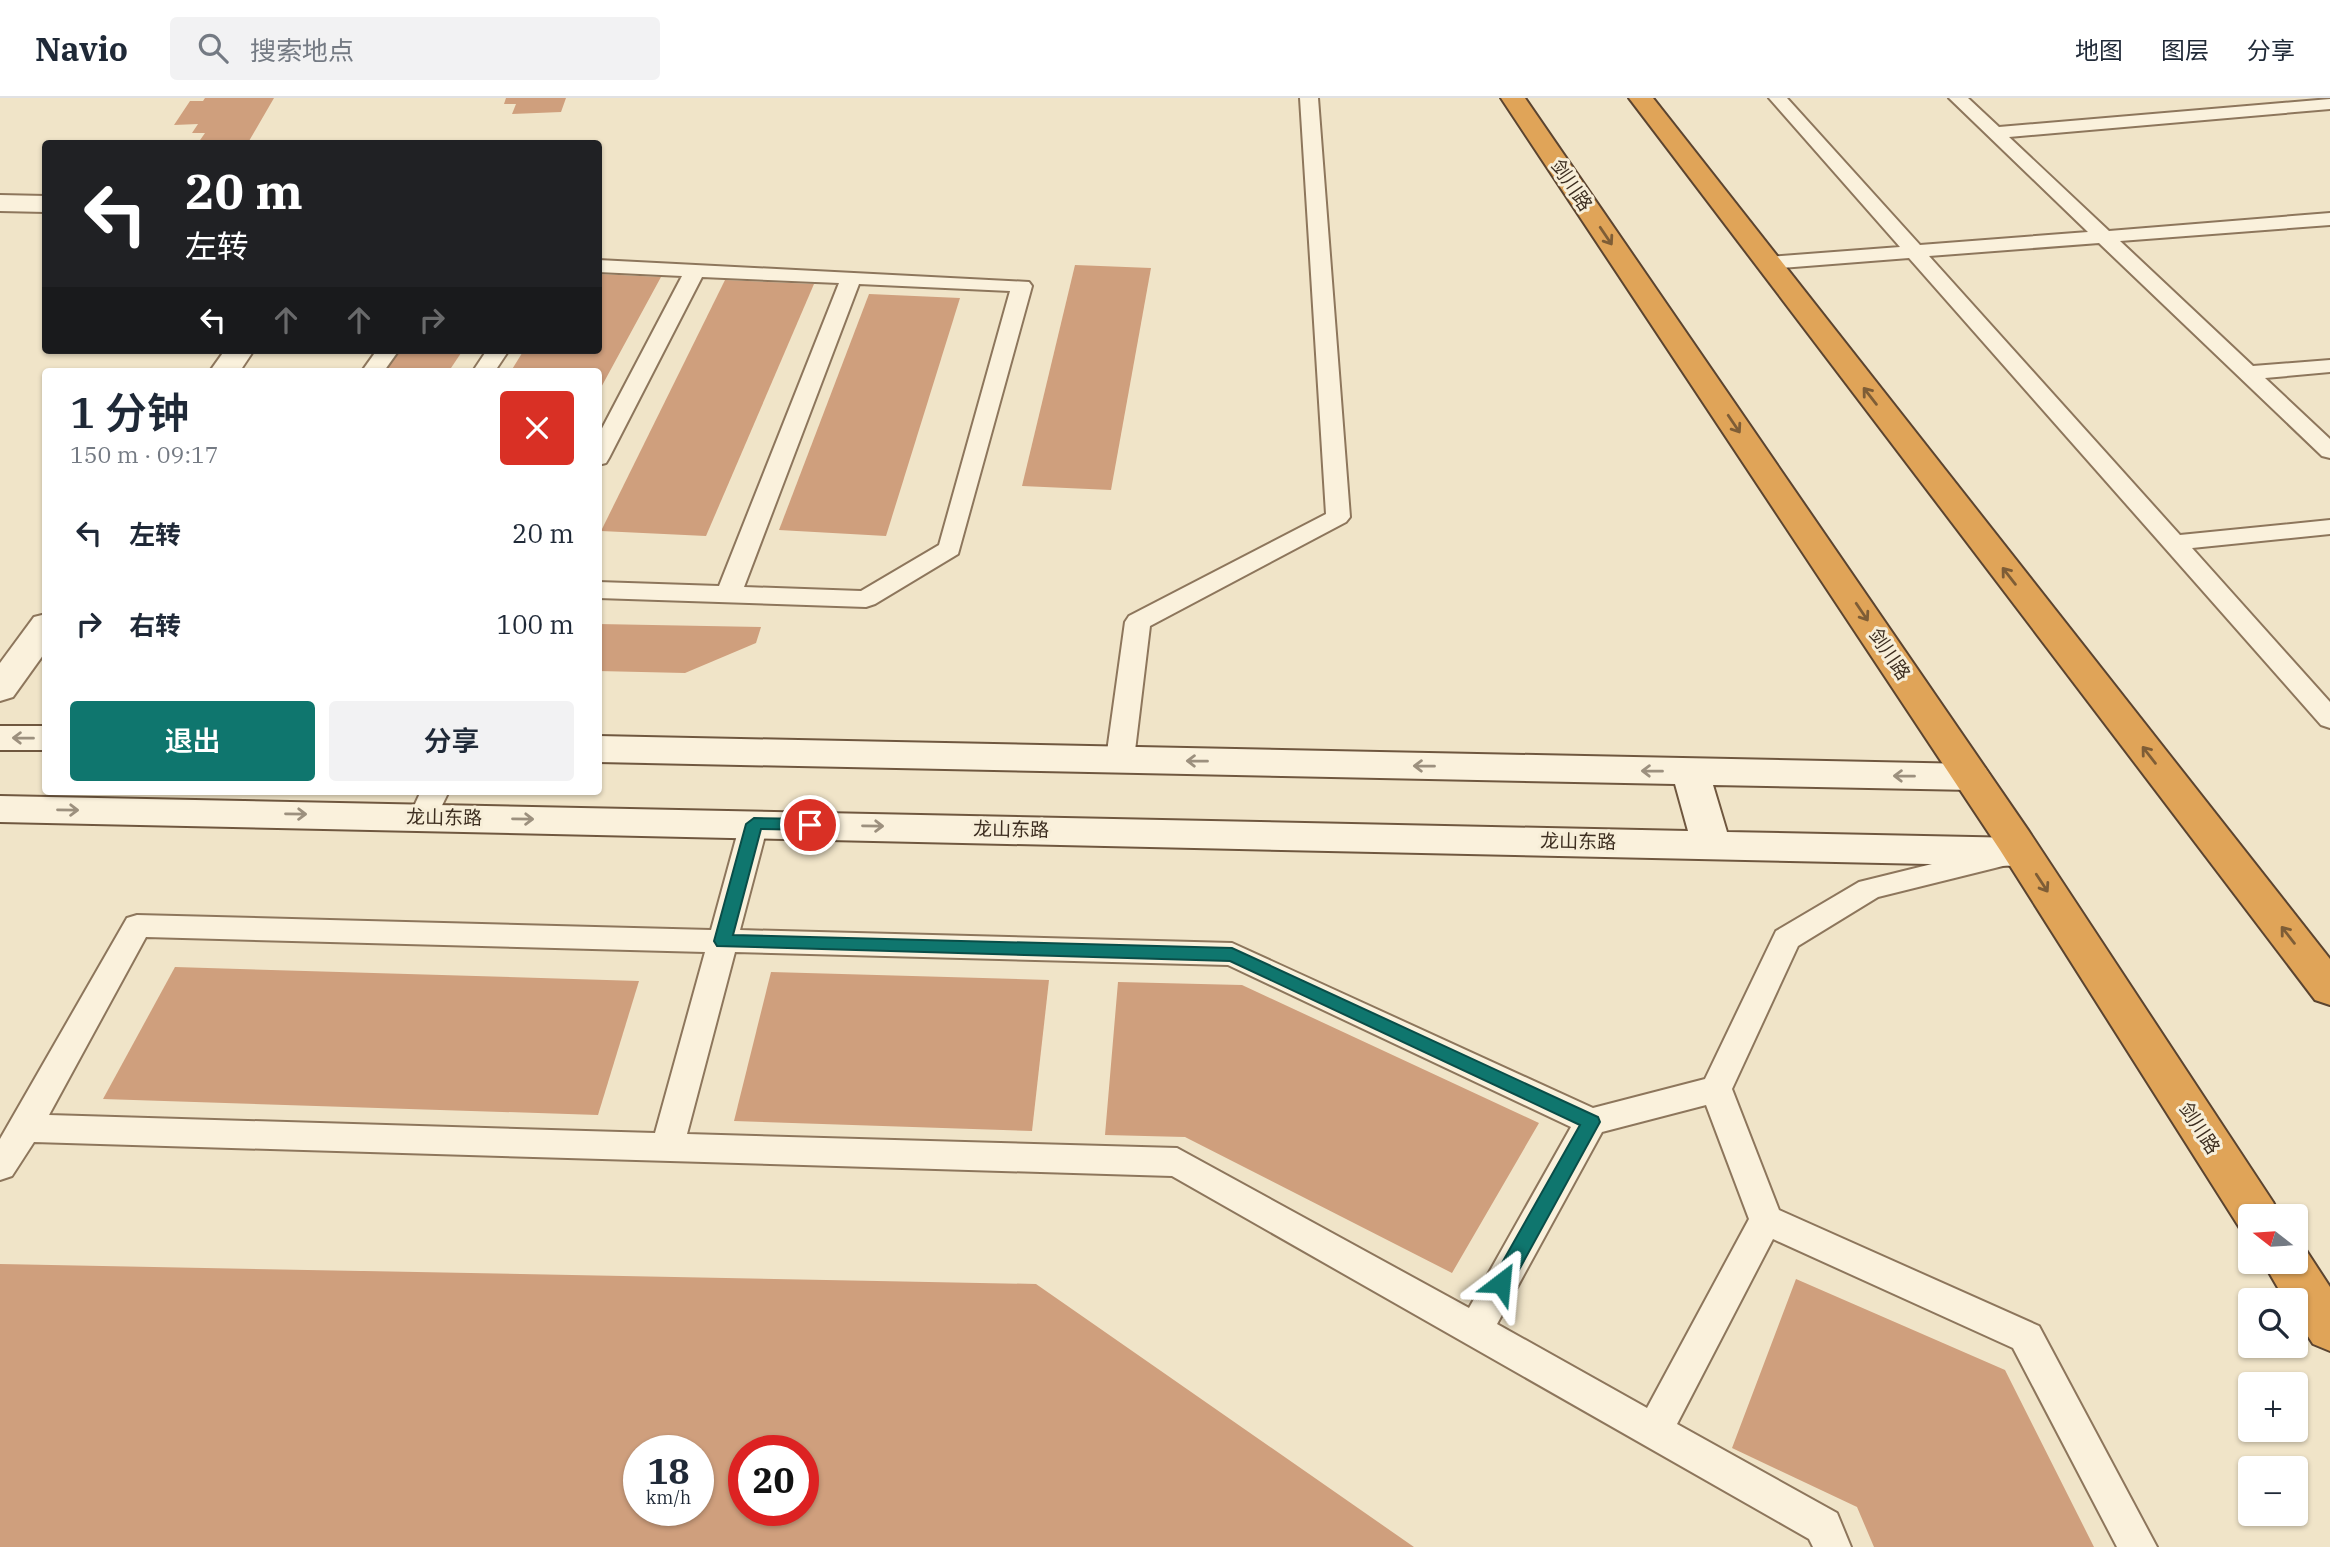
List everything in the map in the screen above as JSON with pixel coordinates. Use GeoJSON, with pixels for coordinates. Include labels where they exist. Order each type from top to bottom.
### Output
{"type":"FeatureCollection","features":[{"type":"Feature","properties":{"kind":"highway","name":"剑川路"},"geometry":{"type":"LineString","coordinates":[[1513,98],[1972,777],[2249,1204]]}},
{"type":"Feature","properties":{"kind":"highway"},"geometry":{"type":"LineString","coordinates":[[1641,98],[2330,989]]}},
{"type":"Feature","properties":{"kind":"highway"},"geometry":{"type":"LineString","coordinates":[[2295,1274],[2330,1329]]}},
{"type":"Feature","properties":{"kind":"street"},"geometry":{"type":"LineString","coordinates":[[0,203],[42,204]]}},
{"type":"Feature","properties":{"kind":"street"},"geometry":{"type":"LineString","coordinates":[[0,689],[42,631]]}},
{"type":"Feature","properties":{"kind":"street"},"geometry":{"type":"LineString","coordinates":[[0,738],[42,738]]}},
{"type":"Feature","properties":{"kind":"street"},"geometry":{"type":"LineString","coordinates":[[602,749],[1972,777]]}},
{"type":"Feature","properties":{"kind":"street"},"geometry":{"type":"LineString","coordinates":[[1691,772],[1711,844]]}},
{"type":"Feature","properties":{"kind":"street","name":"龙山东路"},"geometry":{"type":"LineString","coordinates":[[0,809],[429,804],[754,824],[2021,852]]}},
{"type":"Feature","properties":{"kind":"lane"},"geometry":{"type":"LineString","coordinates":[[1120,759],[1138,622],[1338,517],[1309,98]]}},
{"type":"Feature","properties":{"kind":"lane"},"geometry":{"type":"LineString","coordinates":[[1778,98],[2330,719]]}},
{"type":"Feature","properties":{"kind":"lane"},"geometry":{"type":"LineString","coordinates":[[1958,98],[2330,451]]}},
{"type":"Feature","properties":{"kind":"lane"},"geometry":{"type":"LineString","coordinates":[[1994,133],[2330,104]]}},
{"type":"Feature","properties":{"kind":"lane"},"geometry":{"type":"LineString","coordinates":[[1768,263],[2330,219]]}},
{"type":"Feature","properties":{"kind":"lane"},"geometry":{"type":"LineString","coordinates":[[602,266],[1022,286],[950,549],[866,599],[602,590]]}},
{"type":"Feature","properties":{"kind":"lane"},"geometry":{"type":"LineString","coordinates":[[602,450],[695,271]]}},
{"type":"Feature","properties":{"kind":"lane"},"geometry":{"type":"LineString","coordinates":[[729,596],[851,278]]}},
{"type":"Feature","properties":{"kind":"lane"},"geometry":{"type":"LineString","coordinates":[[2248,373],[2330,366]]}},
{"type":"Feature","properties":{"kind":"lane"},"geometry":{"type":"LineString","coordinates":[[2174,543],[2330,527]]}},
{"type":"Feature","properties":{"kind":"lane"},"geometry":{"type":"LineString","coordinates":[[668,1146],[754,824]]}},
{"type":"Feature","properties":{"kind":"lane"},"geometry":{"type":"LineString","coordinates":[[2021,852],[1869,889],[1787,939],[1716,1089],[1766,1220],[2026,1337],[2138,1547]]}},
{"type":"Feature","properties":{"kind":"lane"},"geometry":{"type":"LineString","coordinates":[[0,1166],[137,926],[1232,954],[1591,1122],[1716,1089]]}},
{"type":"Feature","properties":{"kind":"lane"},"geometry":{"type":"LineString","coordinates":[[1475,1329],[1591,1122]]}},
{"type":"Feature","properties":{"kind":"lane"},"geometry":{"type":"LineString","coordinates":[[24,1128],[1177,1162],[1823,1526],[1832,1547]]}},
{"type":"Feature","properties":{"kind":"lane"},"geometry":{"type":"LineString","coordinates":[[1655,1430],[1766,1220]]}},
{"type":"Feature","properties":{"kind":"building"},"geometry":{"type":"Polygon","coordinates":[[[205,98],[274,98],[250,140],[200,140],[205,133],[192,133],[198,124],[174,125],[190,101],[203,101],[205,98]]]}},
{"type":"Feature","properties":{"kind":"building"},"geometry":{"type":"Polygon","coordinates":[[[506,98],[566,98],[561,112],[512,114],[516,104],[504,104],[506,98]]]}},
{"type":"Feature","properties":{"kind":"building"},"geometry":{"type":"Polygon","coordinates":[[[1075,265],[1151,268],[1111,490],[1022,486],[1075,265]]]}},
{"type":"Feature","properties":{"kind":"building"},"geometry":{"type":"Polygon","coordinates":[[[602,274],[661,277],[602,386],[602,368],[513,368],[522,354],[602,354],[602,274]]]}},
{"type":"Feature","properties":{"kind":"building"},"geometry":{"type":"Polygon","coordinates":[[[725,280],[814,284],[706,536],[602,529],[725,280]]]}},
{"type":"Feature","properties":{"kind":"building"},"geometry":{"type":"Polygon","coordinates":[[[869,294],[960,298],[886,536],[779,530],[869,294]]]}},
{"type":"Feature","properties":{"kind":"building"},"geometry":{"type":"Polygon","coordinates":[[[397,354],[460,354],[451,368],[387,368],[397,354]]]}},
{"type":"Feature","properties":{"kind":"building"},"geometry":{"type":"Polygon","coordinates":[[[602,624],[761,627],[756,643],[685,673],[602,671],[602,624]]]}},
{"type":"Feature","properties":{"kind":"building"},"geometry":{"type":"Polygon","coordinates":[[[175,967],[639,981],[598,1115],[103,1099],[175,967]]]}},
{"type":"Feature","properties":{"kind":"building"},"geometry":{"type":"Polygon","coordinates":[[[771,972],[1049,980],[1032,1131],[734,1121],[771,972]]]}},
{"type":"Feature","properties":{"kind":"building"},"geometry":{"type":"Polygon","coordinates":[[[1118,982],[1242,985],[1539,1123],[1452,1273],[1185,1137],[1105,1135],[1118,982]]]}},
{"type":"Feature","properties":{"kind":"building"},"geometry":{"type":"Polygon","coordinates":[[[0,1264],[1036,1284],[1414,1547],[0,1547],[0,1264]]]}},
{"type":"Feature","properties":{"kind":"building"},"geometry":{"type":"Polygon","coordinates":[[[1796,1279],[2005,1370],[2094,1547],[1874,1547],[1857,1507],[1732,1448],[1796,1279]]]}},
{"type":"Feature","properties":{"kind":"route"},"geometry":{"type":"LineString","coordinates":[[810,825],[754,824],[723,941],[1232,954],[1591,1122],[1501,1283]]}}]}
